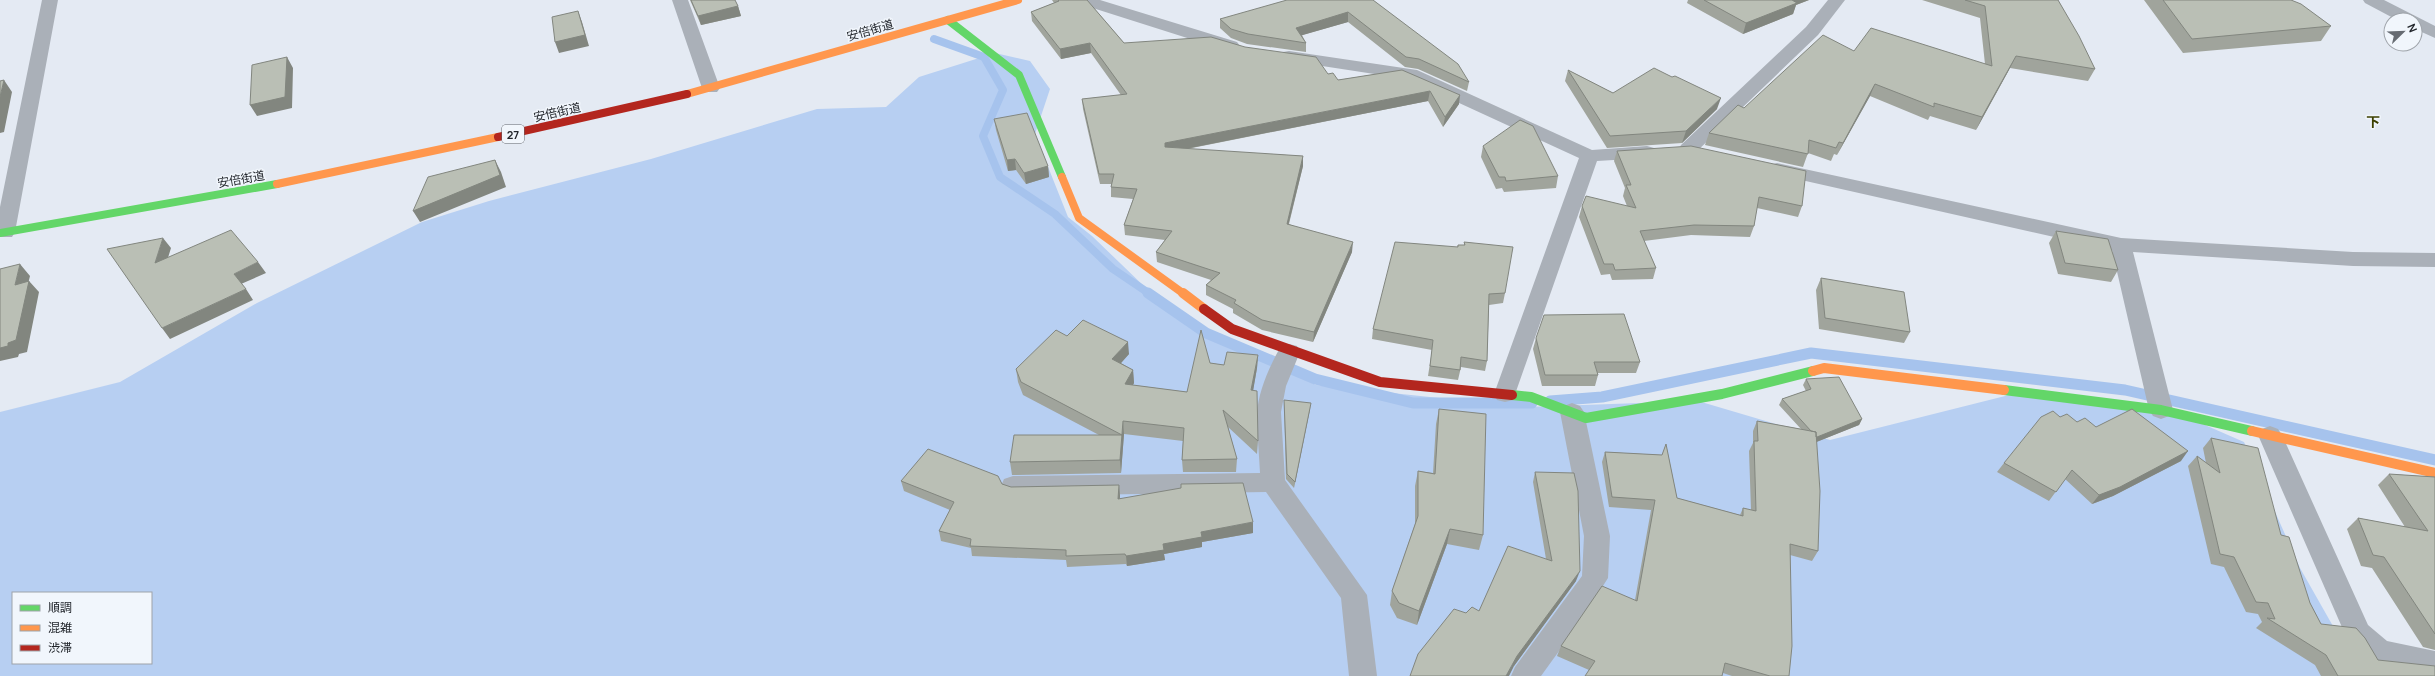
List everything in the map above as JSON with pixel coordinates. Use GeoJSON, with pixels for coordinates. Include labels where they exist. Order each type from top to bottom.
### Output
{"type":"FeatureCollection","features":[{"type":"Feature","properties":{"kind":"street"},"geometry":{"type":"LineString","coordinates":[[2,233],[50,0]]}},
{"type":"Feature","properties":{"kind":"street"},"geometry":{"type":"LineString","coordinates":[[680,0],[711,88]]}},
{"type":"Feature","properties":{"kind":"street","name":"安倍街道"},"geometry":{"type":"LineString","coordinates":[[2,233],[317,177],[711,88],[1018,0]]}},
{"type":"Feature","properties":{"kind":"street"},"geometry":{"type":"LineString","coordinates":[[1083,0],[1245,50]]}},
{"type":"Feature","properties":{"kind":"street"},"geometry":{"type":"LineString","coordinates":[[1675,150],[1812,32],[1837,0]]}},
{"type":"Feature","properties":{"kind":"street"},"geometry":{"type":"LineString","coordinates":[[2371,0],[2394,12]]}},
{"type":"Feature","properties":{"kind":"street"},"geometry":{"type":"LineString","coordinates":[[948,20],[1019,75],[1079,218],[1232,329],[1380,382],[1531,397],[1586,418],[1722,394],[1824,368],[2161,410],[2435,473]]}},
{"type":"Feature","properties":{"kind":"street"},"geometry":{"type":"LineString","coordinates":[[2423,26],[2435,32]]}},
{"type":"Feature","properties":{"kind":"street"},"geometry":{"type":"LineString","coordinates":[[1269,54],[1411,74],[1589,156],[1675,150],[1711,154]]}},
{"type":"Feature","properties":{"kind":"street"},"geometry":{"type":"LineString","coordinates":[[1505,394],[1589,156]]}},
{"type":"Feature","properties":{"kind":"street"},"geometry":{"type":"LineString","coordinates":[[1757,164],[2121,245],[2353,259],[2435,260]]}},
{"type":"Feature","properties":{"kind":"street"},"geometry":{"type":"LineString","coordinates":[[2121,245],[2161,410]]}},
{"type":"Feature","properties":{"kind":"street"},"geometry":{"type":"LineString","coordinates":[[1290,351],[1277,382],[1269,412],[1273,482],[1354,595],[1363,676]]}},
{"type":"Feature","properties":{"kind":"street"},"geometry":{"type":"LineString","coordinates":[[1525,676],[1572,614],[1595,578],[1597,536],[1572,412]]}},
{"type":"Feature","properties":{"kind":"street"},"geometry":{"type":"LineString","coordinates":[[2270,435],[2358,633],[2380,652],[2435,663]]}},
{"type":"Feature","properties":{"kind":"street"},"geometry":{"type":"LineString","coordinates":[[1013,486],[1273,482]]}},
{"type":"Feature","properties":{"kind":"shaded area"},"geometry":{"type":"Polygon","coordinates":[[[995,53],[1030,61],[1050,89],[1035,134],[1068,217],[1092,236],[1178,319],[1316,385],[1525,407],[1698,401],[1830,440],[2033,389],[2166,408],[2244,442],[2300,568],[2359,672],[2366,676],[0,676],[0,412],[120,382],[257,303],[422,222],[489,201],[651,159],[817,109],[886,107],[919,77],[995,53]]]}},
{"type":"Feature","properties":{"kind":"building"},"geometry":{"type":"Polygon","coordinates":[[[691,0],[735,0],[738,6],[698,16],[691,0]]]}},
{"type":"Feature","properties":{"kind":"building"},"geometry":{"type":"Polygon","coordinates":[[[1058,0],[1087,0],[1124,43],[1211,37],[1245,47],[1316,57],[1328,74],[1333,73],[1338,80],[1402,70],[1460,95],[1445,117],[1430,91],[1165,143],[1165,147],[1303,156],[1287,224],[1353,242],[1314,332],[1262,320],[1234,303],[1236,300],[1206,285],[1220,273],[1156,252],[1172,231],[1124,225],[1137,189],[1111,187],[1114,174],[1099,174],[1082,99],[1127,94],[1090,43],[1060,49],[1031,12],[1059,1],[1058,0]]]}},
{"type":"Feature","properties":{"kind":"building"},"geometry":{"type":"Polygon","coordinates":[[[1287,0],[1373,0],[1458,64],[1469,82],[1419,59],[1406,57],[1348,12],[1296,28],[1306,43],[1248,34],[1231,29],[1220,19],[1287,0]]]}},
{"type":"Feature","properties":{"kind":"building"},"geometry":{"type":"Polygon","coordinates":[[[1704,0],[1792,0],[1797,3],[1746,23],[1704,0]]]}},
{"type":"Feature","properties":{"kind":"building"},"geometry":{"type":"Polygon","coordinates":[[[1965,0],[2058,0],[2079,36],[2095,69],[2016,56],[1982,117],[1934,103],[1934,107],[1875,84],[1843,143],[1839,142],[1836,148],[1809,140],[1808,154],[1709,133],[1738,105],[1744,108],[1823,35],[1854,51],[1871,28],[1992,66],[1985,6],[1965,0]]]}},
{"type":"Feature","properties":{"kind":"building"},"geometry":{"type":"Polygon","coordinates":[[[2163,0],[2291,0],[2301,4],[2331,26],[2192,39],[2163,0]]]}},
{"type":"Feature","properties":{"kind":"building"},"geometry":{"type":"Polygon","coordinates":[[[578,11],[585,35],[555,42],[552,17],[578,11]]]}},
{"type":"Feature","properties":{"kind":"building"},"geometry":{"type":"Polygon","coordinates":[[[287,57],[285,97],[250,105],[252,65],[287,57]]]}},
{"type":"Feature","properties":{"kind":"building"},"geometry":{"type":"Polygon","coordinates":[[[1654,68],[1672,77],[1675,76],[1721,98],[1686,131],[1610,136],[1568,70],[1613,93],[1654,68]]]}},
{"type":"Feature","properties":{"kind":"building"},"geometry":{"type":"Polygon","coordinates":[[[4,80],[0,97],[0,81],[4,80]]]}},
{"type":"Feature","properties":{"kind":"building"},"geometry":{"type":"Polygon","coordinates":[[[1027,113],[1048,166],[1024,173],[1015,159],[1007,160],[994,119],[1027,113]]]}},
{"type":"Feature","properties":{"kind":"building"},"geometry":{"type":"Polygon","coordinates":[[[1520,120],[1533,126],[1558,176],[1506,181],[1505,177],[1499,177],[1483,146],[1520,120]]]}},
{"type":"Feature","properties":{"kind":"building"},"geometry":{"type":"Polygon","coordinates":[[[1691,146],[1806,171],[1802,206],[1759,197],[1754,226],[1694,225],[1640,231],[1656,268],[1615,270],[1613,264],[1604,264],[1582,206],[1586,196],[1636,208],[1626,185],[1631,185],[1617,151],[1691,146]]]}},
{"type":"Feature","properties":{"kind":"building"},"geometry":{"type":"Polygon","coordinates":[[[495,160],[500,175],[413,211],[428,177],[495,160]]]}},
{"type":"Feature","properties":{"kind":"building"},"geometry":{"type":"Polygon","coordinates":[[[231,230],[258,262],[234,274],[246,289],[162,328],[107,249],[163,238],[155,263],[231,230]]]}},
{"type":"Feature","properties":{"kind":"building"},"geometry":{"type":"Polygon","coordinates":[[[2056,231],[2108,239],[2118,270],[2065,263],[2056,231]]]}},
{"type":"Feature","properties":{"kind":"building"},"geometry":{"type":"Polygon","coordinates":[[[1395,242],[1458,247],[1458,245],[1465,245],[1464,242],[1513,247],[1505,293],[1489,294],[1487,361],[1461,357],[1460,370],[1430,366],[1433,340],[1373,329],[1395,242]]]}},
{"type":"Feature","properties":{"kind":"building"},"geometry":{"type":"Polygon","coordinates":[[[20,264],[15,285],[29,281],[16,340],[8,343],[8,346],[0,348],[0,269],[20,264]]]}},
{"type":"Feature","properties":{"kind":"building"},"geometry":{"type":"Polygon","coordinates":[[[1821,278],[1904,292],[1910,332],[1825,318],[1821,278]]]}},
{"type":"Feature","properties":{"kind":"building"},"geometry":{"type":"Polygon","coordinates":[[[1624,314],[1640,362],[1594,362],[1598,375],[1545,375],[1536,338],[1544,315],[1624,314]]]}},
{"type":"Feature","properties":{"kind":"building"},"geometry":{"type":"Polygon","coordinates":[[[1083,320],[1128,342],[1112,359],[1133,370],[1125,384],[1187,392],[1201,330],[1210,363],[1224,365],[1227,352],[1258,355],[1251,390],[1257,391],[1258,441],[1223,410],[1237,459],[1182,460],[1184,428],[1123,421],[1122,435],[1021,382],[1016,369],[1056,330],[1067,336],[1083,320]]]}},
{"type":"Feature","properties":{"kind":"building"},"geometry":{"type":"Polygon","coordinates":[[[1839,377],[1862,419],[1816,437],[1816,432],[1811,431],[1782,399],[1811,389],[1806,379],[1839,377]]]}},
{"type":"Feature","properties":{"kind":"building"},"geometry":{"type":"Polygon","coordinates":[[[1284,400],[1311,403],[1295,482],[1287,474],[1284,400]]]}},
{"type":"Feature","properties":{"kind":"building"},"geometry":{"type":"Polygon","coordinates":[[[1439,409],[1486,414],[1483,535],[1450,529],[1419,611],[1399,603],[1392,591],[1418,516],[1418,471],[1435,474],[1439,409]]]}},
{"type":"Feature","properties":{"kind":"building"},"geometry":{"type":"Polygon","coordinates":[[[2132,409],[2188,451],[2120,487],[2099,495],[2072,470],[2056,492],[2004,463],[2041,417],[2053,411],[2060,417],[2067,414],[2077,422],[2085,418],[2096,427],[2132,409]]]}},
{"type":"Feature","properties":{"kind":"building"},"geometry":{"type":"Polygon","coordinates":[[[1757,421],[1816,432],[1820,491],[1818,551],[1790,544],[1792,646],[1789,676],[1770,676],[1725,663],[1722,676],[1585,676],[1595,661],[1561,646],[1602,586],[1637,601],[1655,500],[1612,497],[1605,452],[1662,455],[1666,444],[1677,498],[1743,516],[1743,508],[1756,511],[1754,441],[1758,441],[1757,421]]]}},
{"type":"Feature","properties":{"kind":"building"},"geometry":{"type":"Polygon","coordinates":[[[1014,435],[1122,435],[1120,460],[1010,462],[1014,435]]]}},
{"type":"Feature","properties":{"kind":"building"},"geometry":{"type":"Polygon","coordinates":[[[2211,438],[2258,448],[2281,535],[2289,537],[2310,603],[2321,624],[2356,628],[2365,638],[2378,660],[2435,666],[2435,676],[2338,676],[2326,655],[2267,618],[2275,619],[2268,603],[2256,602],[2234,557],[2220,554],[2197,456],[2220,473],[2211,438]]]}},
{"type":"Feature","properties":{"kind":"building"},"geometry":{"type":"Polygon","coordinates":[[[928,449],[998,476],[1002,484],[1011,487],[1119,485],[1118,499],[1181,488],[1181,484],[1243,483],[1253,522],[1201,532],[1202,537],[1163,544],[1164,550],[1126,556],[1125,554],[1066,556],[1066,550],[970,546],[971,539],[939,531],[954,502],[901,481],[928,449]]]}},
{"type":"Feature","properties":{"kind":"building"},"geometry":{"type":"Polygon","coordinates":[[[1535,472],[1574,473],[1578,491],[1580,571],[1517,656],[1506,676],[1410,676],[1418,654],[1454,609],[1466,613],[1472,607],[1479,611],[1508,546],[1552,561],[1535,472]]]}},
{"type":"Feature","properties":{"kind":"building"},"geometry":{"type":"Polygon","coordinates":[[[2389,474],[2435,477],[2435,634],[2384,557],[2373,555],[2358,518],[2428,531],[2389,474]]]}},
{"type":"Feature","properties":{"kind":"waterway"},"geometry":{"type":"LineString","coordinates":[[934,39],[984,57],[1003,90],[983,136],[1000,177],[1055,214],[1113,269],[1150,294]]}},
{"type":"Feature","properties":{"kind":"waterway"},"geometry":{"type":"LineString","coordinates":[[1148,293],[1206,333],[1315,379],[1413,403],[1532,403]]}},
{"type":"Feature","properties":{"kind":"waterway"},"geometry":{"type":"LineString","coordinates":[[1550,401],[1602,397],[1811,353],[2125,390],[2435,460]]}},
{"type":"Feature","properties":{"kind":"traffic: fast"},"geometry":{"type":"LineString","coordinates":[[948,20],[1019,75],[1062,177]]}},
{"type":"Feature","properties":{"kind":"traffic: fast"},"geometry":{"type":"LineString","coordinates":[[0,233],[277,184]]}},
{"type":"Feature","properties":{"kind":"traffic: fast"},"geometry":{"type":"LineString","coordinates":[[1512,395],[1531,397],[1586,418],[1722,394],[1813,371]]}},
{"type":"Feature","properties":{"kind":"traffic: fast"},"geometry":{"type":"LineString","coordinates":[[2004,390],[2161,410],[2252,431]]}},
{"type":"Feature","properties":{"kind":"traffic: slow"},"geometry":{"type":"LineString","coordinates":[[687,94],[1018,0]]}},
{"type":"Feature","properties":{"kind":"traffic: slow"},"geometry":{"type":"LineString","coordinates":[[277,184],[498,137]]}},
{"type":"Feature","properties":{"kind":"traffic: slow"},"geometry":{"type":"LineString","coordinates":[[1062,177],[1079,218],[1204,309]]}},
{"type":"Feature","properties":{"kind":"traffic: slow"},"geometry":{"type":"LineString","coordinates":[[1813,371],[1824,368],[2004,390]]}},
{"type":"Feature","properties":{"kind":"traffic: slow"},"geometry":{"type":"LineString","coordinates":[[2252,431],[2435,473]]}},
{"type":"Feature","properties":{"kind":"traffic: jam"},"geometry":{"type":"LineString","coordinates":[[498,137],[687,94]]}},
{"type":"Feature","properties":{"kind":"traffic: jam"},"geometry":{"type":"LineString","coordinates":[[1204,309],[1232,329],[1380,382],[1512,395]]}},
{"type":"Feature","properties":{"kind":"district","name":"下"},"geometry":{"type":"Point","coordinates":[2373,121]}}]}
